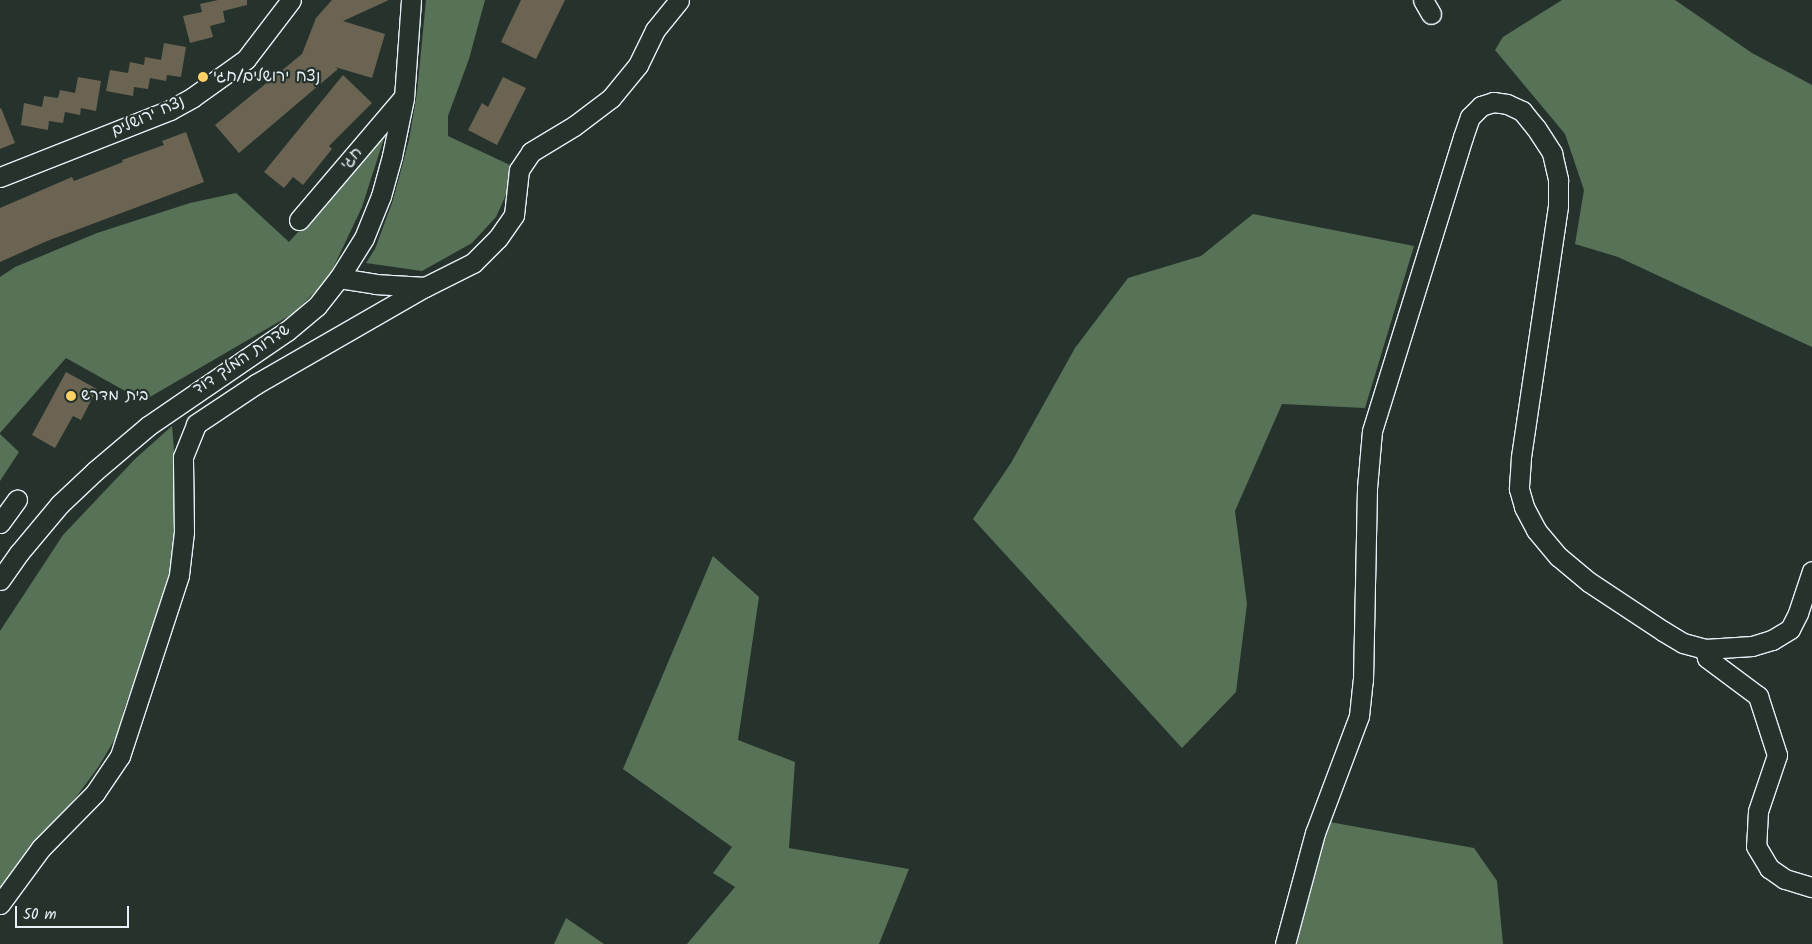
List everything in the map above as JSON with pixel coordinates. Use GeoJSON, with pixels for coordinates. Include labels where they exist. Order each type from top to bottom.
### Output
{"type":"FeatureCollection","features":[{"type":"Feature","properties":{"kind":"street","name":"נצח ירושלים"},"geometry":{"type":"LineString","coordinates":[[0,177],[170,110],[187,100],[246,59],[291,0]]}},
{"type":"Feature","properties":{"kind":"street","name":"שדרות המלך דוד"},"geometry":{"type":"LineString","coordinates":[[0,580],[19,553],[60,504],[95,471],[148,426],[286,331],[317,306],[339,278],[364,238],[381,196],[392,156],[404,98],[411,0]]}},
{"type":"Feature","properties":{"kind":"street"},"geometry":{"type":"LineString","coordinates":[[0,904],[41,848],[95,793],[120,756],[179,575],[184,532],[183,457],[196,424],[256,384],[425,287],[473,263],[498,238],[514,215],[519,170],[531,152],[574,126],[611,98],[638,66],[655,30],[679,0]]}},
{"type":"Feature","properties":{"kind":"street","name":"חגי"},"geometry":{"type":"LineString","coordinates":[[299,220],[404,98]]}},
{"type":"Feature","properties":{"kind":"street"},"geometry":{"type":"LineString","coordinates":[[1285,944],[1315,834],[1359,716],[1363,680],[1367,488],[1372,431],[1462,137],[1470,117],[1481,106],[1493,102],[1507,104],[1522,112],[1536,128],[1552,153],[1558,180],[1558,206],[1521,458],[1519,489],[1524,507],[1536,530],[1559,557],[1589,582],[1683,643],[1705,649],[1752,646],[1772,640],[1790,629],[1798,614],[1812,571]]}},
{"type":"Feature","properties":{"kind":"street"},"geometry":{"type":"LineString","coordinates":[[339,278],[376,284],[425,287]]}},
{"type":"Feature","properties":{"kind":"street"},"geometry":{"type":"LineString","coordinates":[[0,523],[17,500]]}},
{"type":"Feature","properties":{"kind":"street"},"geometry":{"type":"LineString","coordinates":[[1705,649],[1707,658],[1758,696],[1778,755],[1758,811],[1756,846],[1769,868],[1785,878],[1812,887]]}},
{"type":"Feature","properties":{"kind":"green space"},"geometry":{"type":"Polygon","coordinates":[[[426,0],[485,0],[469,59],[448,116],[448,136],[512,166],[509,188],[496,217],[472,243],[422,271],[366,263],[375,249],[393,200],[409,140],[417,93],[426,0]]]}},
{"type":"Feature","properties":{"kind":"green space"},"geometry":{"type":"Polygon","coordinates":[[[1562,0],[1675,0],[1752,53],[1812,85],[1812,347],[1618,257],[1575,244],[1584,190],[1565,134],[1495,50],[1503,37],[1562,0]]]}},
{"type":"Feature","properties":{"kind":"green space"},"geometry":{"type":"Polygon","coordinates":[[[385,135],[362,207],[328,279],[294,313],[143,401],[66,358],[0,433],[0,277],[15,267],[97,233],[190,203],[236,193],[289,242],[385,135]]]}},
{"type":"Feature","properties":{"kind":"green space"},"geometry":{"type":"Polygon","coordinates":[[[1253,214],[1414,246],[1365,408],[1282,404],[1235,511],[1247,604],[1236,692],[1182,748],[973,519],[1011,463],[1075,348],[1128,278],[1201,256],[1253,214]]]}},
{"type":"Feature","properties":{"kind":"green space"},"geometry":{"type":"Polygon","coordinates":[[[172,426],[179,508],[170,585],[124,709],[119,732],[99,766],[74,800],[33,844],[0,889],[0,631],[63,535],[135,459],[172,426]]]}},
{"type":"Feature","properties":{"kind":"green space"},"geometry":{"type":"Polygon","coordinates":[[[0,434],[19,452],[0,481],[0,434]]]}},
{"type":"Feature","properties":{"kind":"green space"},"geometry":{"type":"Polygon","coordinates":[[[713,556],[759,597],[738,740],[795,762],[789,848],[909,869],[879,944],[687,944],[735,887],[713,873],[732,847],[623,769],[713,556]]]}},
{"type":"Feature","properties":{"kind":"green space"},"geometry":{"type":"Polygon","coordinates":[[[1313,819],[1474,848],[1497,881],[1503,944],[1281,944],[1313,819]]]}},
{"type":"Feature","properties":{"kind":"green space"},"geometry":{"type":"Polygon","coordinates":[[[566,918],[604,944],[554,944],[566,918]]]}},
{"type":"Feature","properties":{"kind":"building"},"geometry":{"type":"Polygon","coordinates":[[[218,0],[247,0],[247,5],[223,11],[225,22],[210,26],[213,37],[190,43],[183,16],[202,12],[200,4],[218,0]]]}},
{"type":"Feature","properties":{"kind":"building"},"geometry":{"type":"Polygon","coordinates":[[[332,0],[389,0],[343,21],[385,34],[372,78],[335,67],[338,69],[239,153],[215,125],[302,54],[316,18],[332,0]]]}},
{"type":"Feature","properties":{"kind":"building"},"geometry":{"type":"Polygon","coordinates":[[[521,0],[565,0],[536,59],[501,42],[521,0]]]}},
{"type":"Feature","properties":{"kind":"building"},"geometry":{"type":"Polygon","coordinates":[[[164,43],[186,47],[181,77],[167,75],[166,81],[150,78],[148,89],[134,87],[133,96],[106,91],[110,70],[128,73],[130,62],[144,65],[145,57],[161,60],[164,43]]]}},
{"type":"Feature","properties":{"kind":"building"},"geometry":{"type":"Polygon","coordinates":[[[343,75],[372,103],[329,146],[332,149],[303,185],[293,177],[284,188],[264,172],[343,75]]]}},
{"type":"Feature","properties":{"kind":"building"},"geometry":{"type":"Polygon","coordinates":[[[78,77],[101,81],[96,111],[81,108],[80,115],[65,112],[63,123],[49,121],[48,130],[21,125],[24,103],[42,107],[44,96],[58,98],[60,90],[75,93],[78,77]]]}},
{"type":"Feature","properties":{"kind":"building"},"geometry":{"type":"Polygon","coordinates":[[[503,77],[526,88],[497,145],[468,130],[482,103],[488,107],[503,77]]]}},
{"type":"Feature","properties":{"kind":"building"},"geometry":{"type":"Polygon","coordinates":[[[0,109],[15,143],[0,149],[0,109]]]}},
{"type":"Feature","properties":{"kind":"building"},"geometry":{"type":"Polygon","coordinates":[[[186,132],[204,182],[47,241],[0,262],[0,208],[72,177],[74,181],[123,162],[122,160],[164,145],[162,141],[186,132]]]}},
{"type":"Feature","properties":{"kind":"building"},"geometry":{"type":"Polygon","coordinates":[[[66,372],[97,389],[81,420],[73,416],[55,448],[32,435],[66,372]]]}},
{"type":"Feature","properties":{"kind":"place","name":"נצח ירושלים/חגי"},"geometry":{"type":"Point","coordinates":[203,77]}},
{"type":"Feature","properties":{"kind":"place","name":"בית מדרש"},"geometry":{"type":"Point","coordinates":[71,396]}}]}
